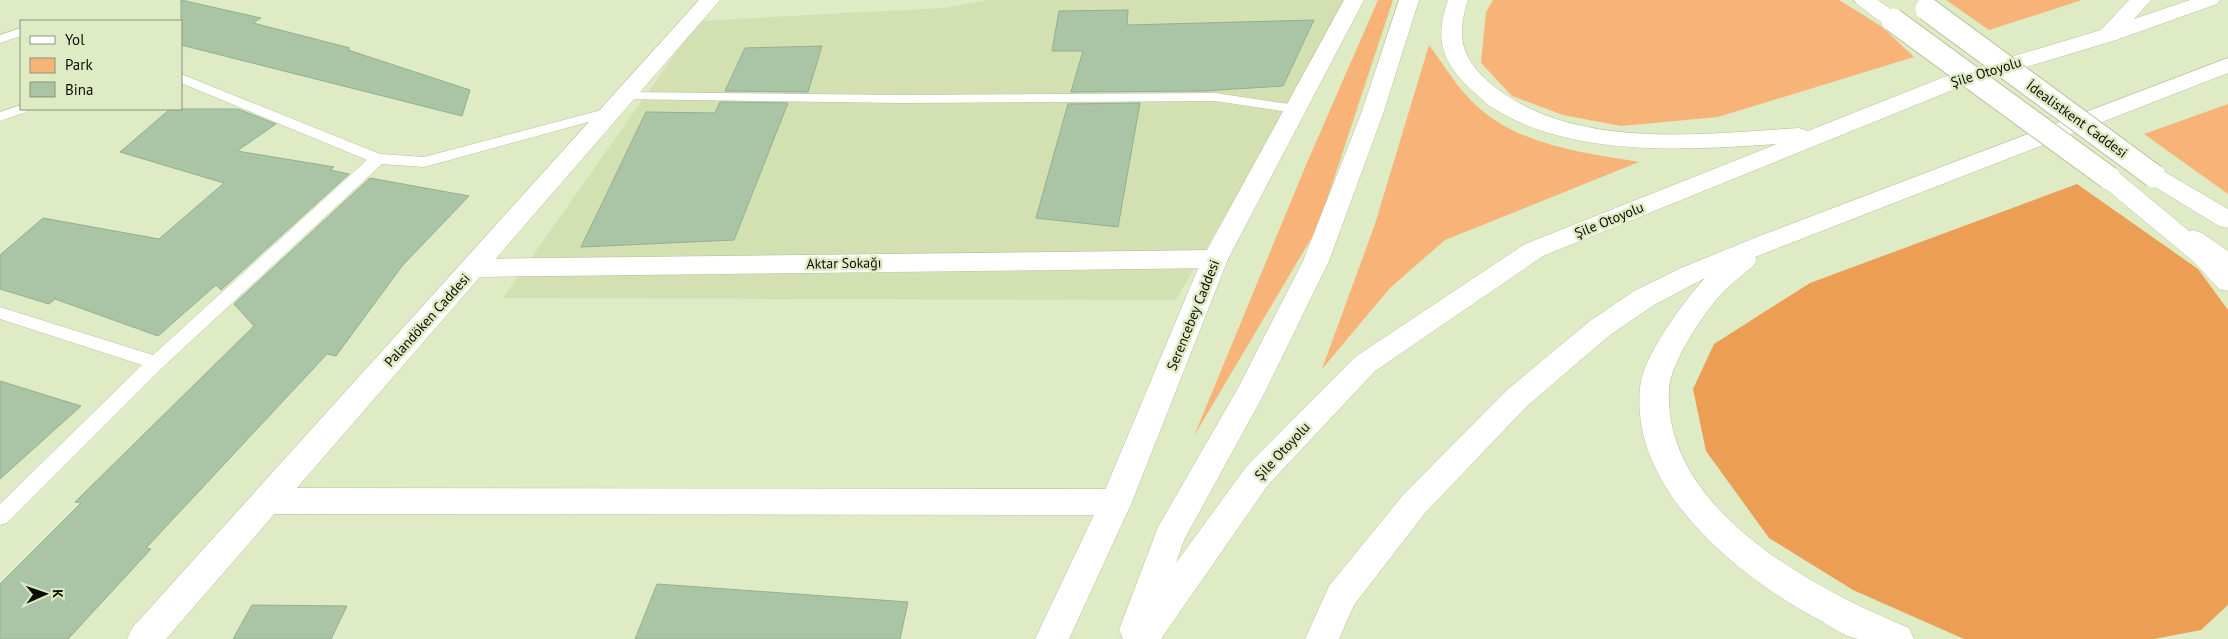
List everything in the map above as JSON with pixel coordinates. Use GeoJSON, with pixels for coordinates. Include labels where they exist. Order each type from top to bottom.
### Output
{"type":"FeatureCollection","features":[{"type":"Feature","properties":{"kind":"main road","name":"Palandöken Caddesi"},"geometry":{"type":"LineString","coordinates":[[144,639],[710,0]]}},
{"type":"Feature","properties":{"kind":"main road","name":"Serencebey Caddesi"},"geometry":{"type":"LineString","coordinates":[[1052,639],[1116,502],[1215,259],[1354,0]]}},
{"type":"Feature","properties":{"kind":"main road"},"geometry":{"type":"LineString","coordinates":[[1133,639],[1170,536],[1249,394],[1316,261],[1372,114],[1409,0]]}},
{"type":"Feature","properties":{"kind":"main road"},"geometry":{"type":"LineString","coordinates":[[1458,0],[1451,34],[1453,52],[1462,68],[1494,99],[1541,121],[1586,134],[1626,139],[1703,141],[1823,134]]}},
{"type":"Feature","properties":{"kind":"main road"},"geometry":{"type":"LineString","coordinates":[[1864,0],[2228,264]]}},
{"type":"Feature","properties":{"kind":"main road"},"geometry":{"type":"LineString","coordinates":[[2108,35],[2141,0]]}},
{"type":"Feature","properties":{"kind":"main road","name":"Şile Otoyolu"},"geometry":{"type":"LineString","coordinates":[[1141,639],[1257,476],[1365,364],[1534,250],[1952,82],[2108,35],[2210,0]]}},
{"type":"Feature","properties":{"kind":"main road","name":"İdealistkent Caddesi"},"geometry":{"type":"LineString","coordinates":[[1921,4],[2154,176]]}},
{"type":"Feature","properties":{"kind":"main road"},"geometry":{"type":"LineString","coordinates":[[1322,639],[1341,596],[1414,504],[1517,398],[1600,328],[1644,298],[1690,274],[1766,243],[2228,65]]}},
{"type":"Feature","properties":{"kind":"main road"},"geometry":{"type":"LineString","coordinates":[[2154,176],[2228,220]]}},
{"type":"Feature","properties":{"kind":"main road"},"geometry":{"type":"LineString","coordinates":[[2154,176],[2228,230]]}},
{"type":"Feature","properties":{"kind":"main road"},"geometry":{"type":"LineString","coordinates":[[2109,178],[2203,256],[2228,282]]}},
{"type":"Feature","properties":{"kind":"main road"},"geometry":{"type":"LineString","coordinates":[[1766,243],[1714,285],[1666,353],[1654,386],[1655,422],[1664,450],[1681,484],[1700,511],[1755,560],[1798,590],[1841,614],[1897,639]]}},
{"type":"Feature","properties":{"kind":"main road","name":"Aktar Sokağı"},"geometry":{"type":"LineString","coordinates":[[474,268],[1215,259]]}},
{"type":"Feature","properties":{"kind":"main road"},"geometry":{"type":"LineString","coordinates":[[266,501],[1116,502]]}},
{"type":"Feature","properties":{"kind":"lane"},"geometry":{"type":"LineString","coordinates":[[0,24],[20,28]]}},
{"type":"Feature","properties":{"kind":"lane"},"geometry":{"type":"LineString","coordinates":[[0,39],[20,32]]}},
{"type":"Feature","properties":{"kind":"lane"},"geometry":{"type":"LineString","coordinates":[[182,78],[378,159],[424,162],[616,104],[904,99],[1215,97],[1296,109]]}},
{"type":"Feature","properties":{"kind":"lane"},"geometry":{"type":"LineString","coordinates":[[0,117],[20,108]]}},
{"type":"Feature","properties":{"kind":"lane"},"geometry":{"type":"LineString","coordinates":[[0,517],[156,363],[378,159]]}},
{"type":"Feature","properties":{"kind":"lane"},"geometry":{"type":"LineString","coordinates":[[0,313],[156,363]]}},
{"type":"Feature","properties":{"kind":"shaded area"},"geometry":{"type":"Polygon","coordinates":[[[989,0],[1347,0],[1317,57],[1176,300],[503,298],[698,21],[943,8],[989,0]]]}},
{"type":"Feature","properties":{"kind":"shaded area"},"geometry":{"type":"Polygon","coordinates":[[[2077,184],[2198,269],[2228,310],[2228,605],[2201,630],[2154,639],[1964,639],[1853,590],[1769,538],[1706,451],[1693,389],[1714,344],[1810,283],[2077,184]]]}},
{"type":"Feature","properties":{"kind":"green space"},"geometry":{"type":"Polygon","coordinates":[[[1378,0],[1393,0],[1318,227],[1194,436],[1306,165],[1378,0]]]}},
{"type":"Feature","properties":{"kind":"green space"},"geometry":{"type":"Polygon","coordinates":[[[1493,0],[1839,0],[1881,26],[1914,57],[1718,117],[1621,126],[1563,115],[1512,96],[1481,63],[1486,12],[1493,0]]]}},
{"type":"Feature","properties":{"kind":"green space"},"geometry":{"type":"Polygon","coordinates":[[[1946,0],[2082,0],[1989,30],[1946,0]]]}},
{"type":"Feature","properties":{"kind":"green space"},"geometry":{"type":"Polygon","coordinates":[[[1429,45],[1465,94],[1482,111],[1502,124],[1523,135],[1545,143],[1639,162],[1445,240],[1390,288],[1322,369],[1375,224],[1429,45]]]}},
{"type":"Feature","properties":{"kind":"green space"},"geometry":{"type":"Polygon","coordinates":[[[2228,104],[2228,194],[2144,134],[2228,104]]]}},
{"type":"Feature","properties":{"kind":"building"},"geometry":{"type":"Polygon","coordinates":[[[181,0],[261,18],[253,23],[350,48],[348,50],[470,90],[462,116],[182,45],[181,0]]]}},
{"type":"Feature","properties":{"kind":"building"},"geometry":{"type":"Polygon","coordinates":[[[1128,10],[1127,25],[1314,20],[1283,86],[1204,91],[1071,92],[1083,51],[1052,51],[1059,11],[1128,10]]]}},
{"type":"Feature","properties":{"kind":"building"},"geometry":{"type":"Polygon","coordinates":[[[822,46],[808,92],[725,91],[745,48],[822,46]]]}},
{"type":"Feature","properties":{"kind":"building"},"geometry":{"type":"Polygon","coordinates":[[[720,102],[788,103],[734,240],[581,247],[646,112],[715,113],[720,102]]]}},
{"type":"Feature","properties":{"kind":"building"},"geometry":{"type":"Polygon","coordinates":[[[1140,103],[1118,227],[1036,218],[1068,104],[1140,103]]]}},
{"type":"Feature","properties":{"kind":"building"},"geometry":{"type":"Polygon","coordinates":[[[238,109],[276,124],[237,151],[334,167],[330,170],[349,174],[221,290],[216,285],[158,336],[55,299],[49,304],[0,289],[0,255],[43,218],[159,239],[224,183],[120,152],[169,110],[238,109]]]}},
{"type":"Feature","properties":{"kind":"building"},"geometry":{"type":"Polygon","coordinates":[[[370,178],[469,196],[402,266],[336,356],[327,354],[146,548],[151,549],[68,639],[0,639],[0,584],[81,503],[75,502],[254,326],[234,304],[370,178]]]}},
{"type":"Feature","properties":{"kind":"building"},"geometry":{"type":"Polygon","coordinates":[[[0,381],[81,406],[0,479],[0,381]]]}},
{"type":"Feature","properties":{"kind":"building"},"geometry":{"type":"Polygon","coordinates":[[[657,584],[908,602],[900,639],[635,639],[657,584]]]}},
{"type":"Feature","properties":{"kind":"building"},"geometry":{"type":"Polygon","coordinates":[[[252,605],[347,606],[331,639],[233,639],[252,605]]]}}]}
